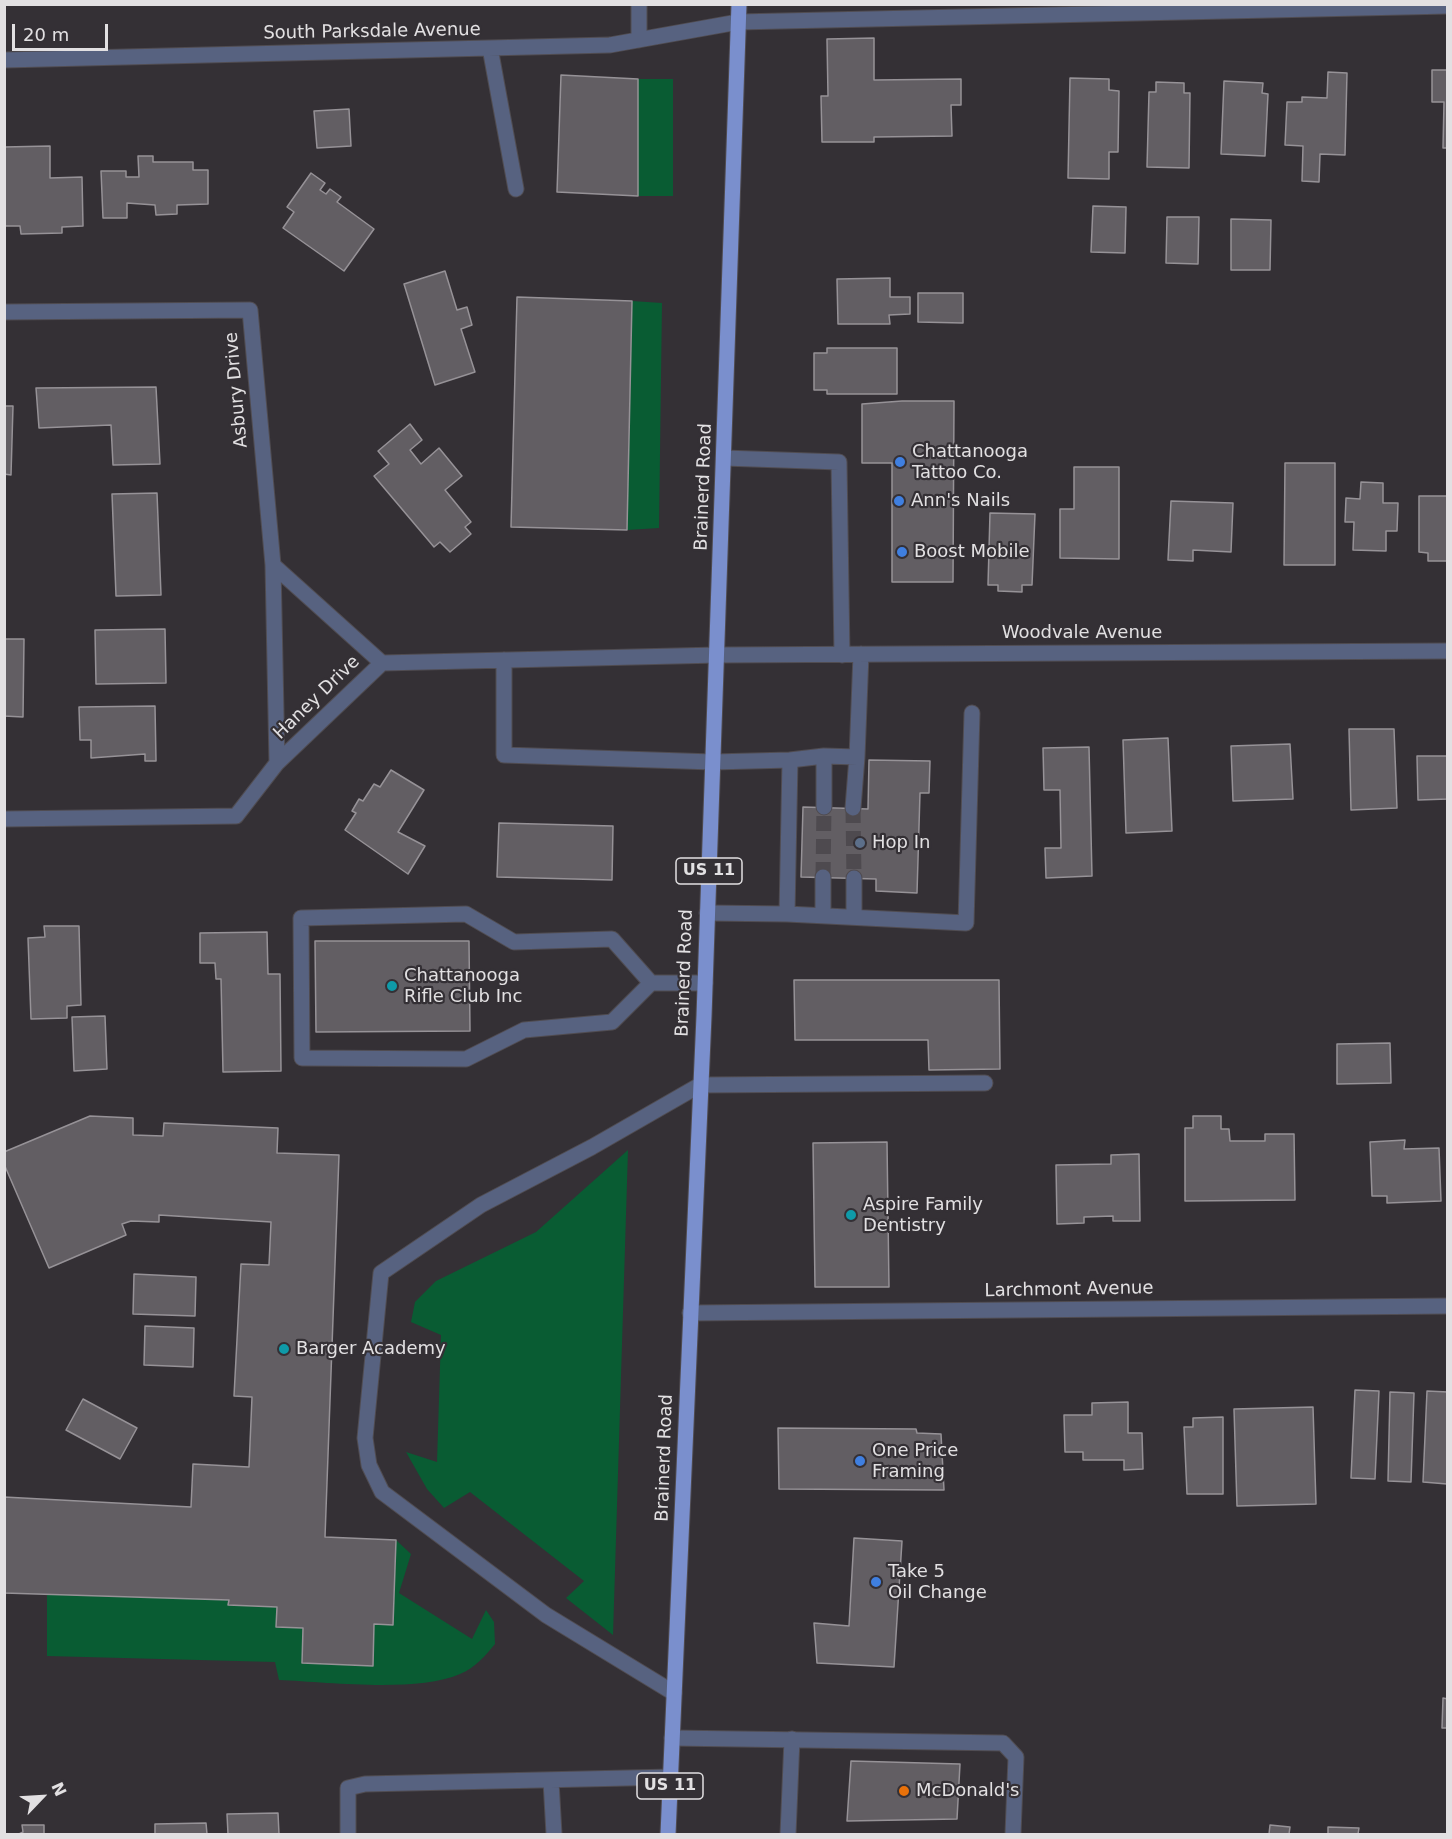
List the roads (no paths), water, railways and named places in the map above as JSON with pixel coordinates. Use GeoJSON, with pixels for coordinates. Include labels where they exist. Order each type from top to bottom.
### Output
{"type":"FeatureCollection","features":[{"type":"Feature","properties":{"kind":"main road","name":"Brainerd Road"},"geometry":{"type":"LineString","coordinates":[[668,1834],[718,656],[739,4]]}},
{"type":"Feature","properties":{"kind":"street"},"geometry":{"type":"LineString","coordinates":[[639,4],[639,40]]}},
{"type":"Feature","properties":{"kind":"street","name":"South Parksdale Avenue"},"geometry":{"type":"LineString","coordinates":[[4,60],[610,45],[738,22],[1448,6]]}},
{"type":"Feature","properties":{"kind":"street"},"geometry":{"type":"LineString","coordinates":[[490,48],[516,189]]}},
{"type":"Feature","properties":{"kind":"street","name":"Asbury Drive"},"geometry":{"type":"LineString","coordinates":[[4,312],[250,310],[273,565]]}},
{"type":"Feature","properties":{"kind":"street"},"geometry":{"type":"LineString","coordinates":[[724,458],[839,462],[842,655]]}},
{"type":"Feature","properties":{"kind":"street"},"geometry":{"type":"LineString","coordinates":[[273,565],[382,663]]}},
{"type":"Feature","properties":{"kind":"street"},"geometry":{"type":"LineString","coordinates":[[273,565],[277,763]]}},
{"type":"Feature","properties":{"kind":"street","name":"Woodvale Avenue"},"geometry":{"type":"LineString","coordinates":[[718,656],[1448,651]]}},
{"type":"Feature","properties":{"kind":"street"},"geometry":{"type":"LineString","coordinates":[[853,808],[861,654]]}},
{"type":"Feature","properties":{"kind":"street","name":"Haney Drive"},"geometry":{"type":"LineString","coordinates":[[4,819],[236,816],[277,763],[382,663],[718,656]]}},
{"type":"Feature","properties":{"kind":"street"},"geometry":{"type":"LineString","coordinates":[[504,660],[504,755],[713,762],[790,760],[824,756],[856,757]]}},
{"type":"Feature","properties":{"kind":"street"},"geometry":{"type":"LineString","coordinates":[[707,913],[854,916],[966,923],[972,713]]}},
{"type":"Feature","properties":{"kind":"street"},"geometry":{"type":"LineString","coordinates":[[824,756],[824,807]]}},
{"type":"Feature","properties":{"kind":"street"},"geometry":{"type":"LineString","coordinates":[[787,914],[790,760]]}},
{"type":"Feature","properties":{"kind":"street"},"geometry":{"type":"LineString","coordinates":[[824,877],[824,915]]}},
{"type":"Feature","properties":{"kind":"street"},"geometry":{"type":"LineString","coordinates":[[854,878],[854,916]]}},
{"type":"Feature","properties":{"kind":"street"},"geometry":{"type":"LineString","coordinates":[[651,983],[612,939],[514,942],[466,914],[301,918],[302,1058],[466,1059],[524,1030],[612,1022],[651,983],[705,982]]}},
{"type":"Feature","properties":{"kind":"street"},"geometry":{"type":"LineString","coordinates":[[674,1693],[546,1615],[382,1492],[369,1465],[365,1438],[381,1273],[481,1205],[592,1147],[700,1085],[985,1083]]}},
{"type":"Feature","properties":{"kind":"street","name":"Larchmont Avenue"},"geometry":{"type":"LineString","coordinates":[[690,1312],[1448,1306]]}},
{"type":"Feature","properties":{"kind":"street"},"geometry":{"type":"LineString","coordinates":[[672,1738],[1003,1743],[1016,1757],[1013,1834]]}},
{"type":"Feature","properties":{"kind":"street"},"geometry":{"type":"LineString","coordinates":[[788,1834],[792,1739]]}},
{"type":"Feature","properties":{"kind":"street"},"geometry":{"type":"LineString","coordinates":[[348,1834],[348,1788],[366,1784],[670,1777]]}},
{"type":"Feature","properties":{"kind":"street"},"geometry":{"type":"LineString","coordinates":[[551,1781],[554,1834]]}},
{"type":"Feature","properties":{"kind":"tunnel"},"geometry":{"type":"LineString","coordinates":[[823,877],[824,807]]}},
{"type":"Feature","properties":{"kind":"tunnel"},"geometry":{"type":"LineString","coordinates":[[853,808],[854,878]]}},
{"type":"Feature","properties":{"kind":"place","name":"Chattanooga Tattoo Co."},"geometry":{"type":"Point","coordinates":[900,462]}},
{"type":"Feature","properties":{"kind":"place","name":"Ann's Nails"},"geometry":{"type":"Point","coordinates":[899,501]}},
{"type":"Feature","properties":{"kind":"place","name":"Boost Mobile"},"geometry":{"type":"Point","coordinates":[902,552]}},
{"type":"Feature","properties":{"kind":"place","name":"Hop In"},"geometry":{"type":"Point","coordinates":[860,843]}},
{"type":"Feature","properties":{"kind":"place","name":"Chattanooga Rifle Club Inc"},"geometry":{"type":"Point","coordinates":[392,986]}},
{"type":"Feature","properties":{"kind":"place","name":"Aspire Family Dentistry"},"geometry":{"type":"Point","coordinates":[851,1215]}},
{"type":"Feature","properties":{"kind":"place","name":"Barger Academy"},"geometry":{"type":"Point","coordinates":[284,1349]}},
{"type":"Feature","properties":{"kind":"place","name":"One Price Framing"},"geometry":{"type":"Point","coordinates":[860,1461]}},
{"type":"Feature","properties":{"kind":"place","name":"Take 5 Oil Change"},"geometry":{"type":"Point","coordinates":[876,1582]}},
{"type":"Feature","properties":{"kind":"place","name":"McDonald's"},"geometry":{"type":"Point","coordinates":[904,1791]}}]}
